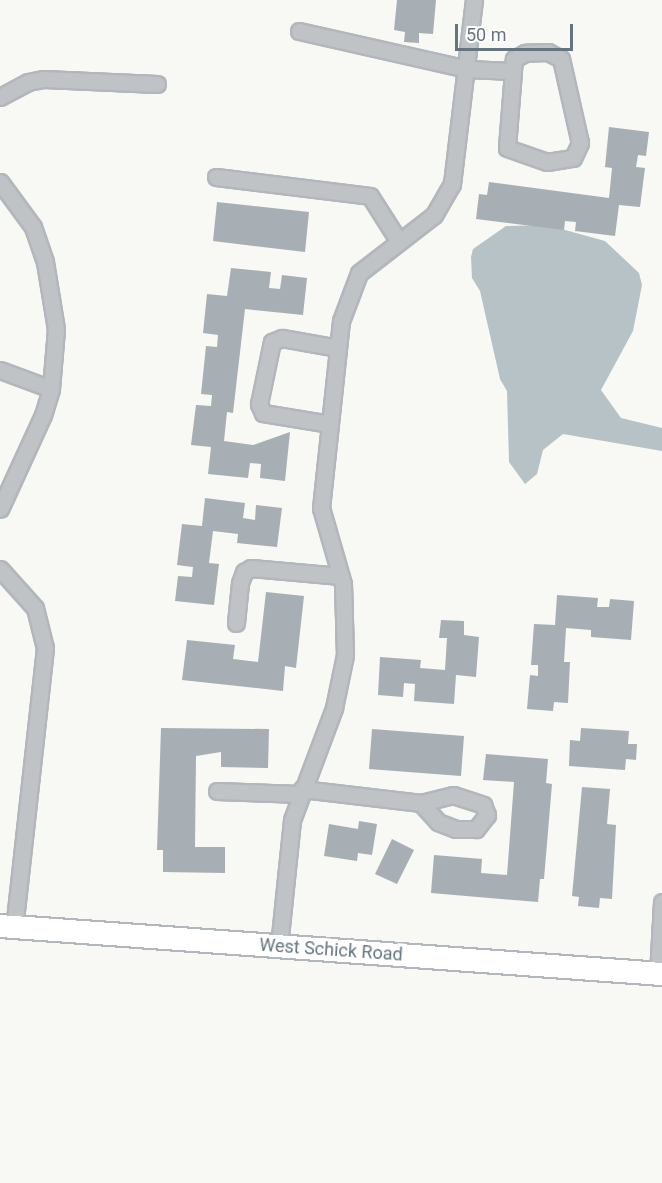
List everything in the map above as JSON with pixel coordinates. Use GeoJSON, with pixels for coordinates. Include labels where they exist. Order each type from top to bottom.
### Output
{"type":"FeatureCollection","features":[{"type":"Feature","properties":{"kind":"street"},"geometry":{"type":"LineString","coordinates":[[279,946],[286,857],[301,791],[334,708],[345,655],[341,576],[321,508],[338,348],[346,303],[359,273],[398,240],[434,216],[452,184],[474,0]]}},
{"type":"Feature","properties":{"kind":"street"},"geometry":{"type":"LineString","coordinates":[[299,31],[467,69],[513,71]]}},
{"type":"Feature","properties":{"kind":"street"},"geometry":{"type":"LineString","coordinates":[[548,52],[561,59],[580,143],[573,158],[547,162],[507,148],[513,71],[514,59],[525,53],[548,52]]}},
{"type":"Feature","properties":{"kind":"street"},"geometry":{"type":"LineString","coordinates":[[0,97],[27,82],[44,79],[157,84]]}},
{"type":"Feature","properties":{"kind":"street"},"geometry":{"type":"LineString","coordinates":[[216,177],[362,193],[378,202],[398,240]]}},
{"type":"Feature","properties":{"kind":"street"},"geometry":{"type":"LineString","coordinates":[[0,182],[33,227],[45,262],[55,314],[51,389],[31,446],[0,509]]}},
{"type":"Feature","properties":{"kind":"street"},"geometry":{"type":"LineString","coordinates":[[330,424],[263,413],[259,404],[272,342],[282,338],[338,348]]}},
{"type":"Feature","properties":{"kind":"street"},"geometry":{"type":"LineString","coordinates":[[0,370],[51,389]]}},
{"type":"Feature","properties":{"kind":"street"},"geometry":{"type":"LineString","coordinates":[[236,623],[243,572],[251,568],[341,576]]}},
{"type":"Feature","properties":{"kind":"street"},"geometry":{"type":"LineString","coordinates":[[0,569],[35,608],[45,648],[7,926]]}},
{"type":"Feature","properties":{"kind":"street"},"geometry":{"type":"LineString","coordinates":[[217,791],[301,791],[421,802]]}},
{"type":"Feature","properties":{"kind":"street"},"geometry":{"type":"LineString","coordinates":[[660,974],[662,902]]}},
{"type":"Feature","properties":{"kind":"street","name":"West Schick Road"},"geometry":{"type":"LineString","coordinates":[[7,926],[660,974]]}},
{"type":"Feature","properties":{"kind":"shaded area"},"geometry":{"type":"Polygon","coordinates":[[[547,225],[605,241],[639,273],[642,285],[633,331],[601,390],[621,418],[662,428],[662,451],[563,434],[543,450],[537,474],[525,484],[509,462],[507,391],[500,379],[480,291],[472,278],[471,257],[473,249],[506,226],[547,225]]]}},
{"type":"Feature","properties":{"kind":"building"},"geometry":{"type":"Polygon","coordinates":[[[397,0],[436,0],[433,34],[419,33],[419,43],[404,42],[405,32],[394,30],[397,0]]]}},
{"type":"Feature","properties":{"kind":"building"},"geometry":{"type":"Polygon","coordinates":[[[609,127],[649,132],[646,156],[638,155],[636,167],[645,168],[640,207],[619,205],[615,236],[575,231],[576,222],[565,221],[564,230],[476,219],[479,194],[487,195],[489,182],[609,198],[612,168],[605,167],[609,127]]]}},
{"type":"Feature","properties":{"kind":"building"},"geometry":{"type":"Polygon","coordinates":[[[217,202],[309,212],[305,252],[213,241],[217,202]]]}},
{"type":"Feature","properties":{"kind":"building"},"geometry":{"type":"Polygon","coordinates":[[[231,268],[271,272],[269,288],[280,289],[282,275],[307,278],[303,315],[245,309],[233,413],[227,412],[224,441],[253,445],[290,432],[285,481],[260,478],[261,464],[250,463],[248,478],[208,474],[211,447],[191,445],[196,405],[211,406],[212,395],[201,394],[206,346],[217,347],[218,335],[203,333],[207,294],[227,296],[231,268]]]}},
{"type":"Feature","properties":{"kind":"building"},"geometry":{"type":"Polygon","coordinates":[[[205,498],[245,503],[243,518],[255,520],[256,505],[282,508],[277,547],[237,543],[238,534],[213,531],[209,563],[219,564],[214,605],[175,601],[178,576],[192,577],[193,567],[177,565],[182,524],[202,526],[205,498]]]}},
{"type":"Feature","properties":{"kind":"building"},"geometry":{"type":"Polygon","coordinates":[[[266,592],[304,596],[296,668],[285,666],[283,691],[182,680],[187,640],[235,645],[233,659],[258,662],[266,592]]]}},
{"type":"Feature","properties":{"kind":"building"},"geometry":{"type":"Polygon","coordinates":[[[557,595],[598,598],[597,607],[609,607],[610,599],[634,601],[631,640],[591,637],[591,630],[566,628],[564,662],[570,662],[568,703],[554,702],[553,711],[527,709],[530,675],[538,676],[538,665],[531,665],[534,624],[555,625],[557,595]]]}},
{"type":"Feature","properties":{"kind":"building"},"geometry":{"type":"Polygon","coordinates":[[[441,620],[464,621],[464,635],[479,637],[476,677],[456,675],[454,704],[414,701],[415,684],[404,683],[403,697],[378,695],[380,657],[421,660],[420,668],[445,670],[447,638],[439,638],[441,620]]]}},
{"type":"Feature","properties":{"kind":"building"},"geometry":{"type":"Polygon","coordinates":[[[161,728],[269,729],[268,768],[221,767],[221,752],[196,756],[195,847],[225,847],[225,873],[163,872],[163,850],[157,850],[161,728]]]}},
{"type":"Feature","properties":{"kind":"building"},"geometry":{"type":"Polygon","coordinates":[[[581,728],[629,731],[628,744],[637,744],[636,760],[626,759],[625,770],[569,766],[570,740],[580,741],[581,728]]]}},
{"type":"Feature","properties":{"kind":"building"},"geometry":{"type":"Polygon","coordinates":[[[372,729],[464,736],[461,776],[369,769],[372,729]]]}},
{"type":"Feature","properties":{"kind":"building"},"geometry":{"type":"Polygon","coordinates":[[[486,754],[548,759],[546,783],[552,784],[544,879],[540,879],[538,902],[431,893],[434,855],[482,859],[481,873],[507,875],[514,782],[483,780],[486,754]]]}},
{"type":"Feature","properties":{"kind":"building"},"geometry":{"type":"Polygon","coordinates":[[[582,787],[610,789],[607,824],[616,825],[612,899],[600,898],[599,908],[578,906],[579,897],[572,896],[582,787]]]}},
{"type":"Feature","properties":{"kind":"building"},"geometry":{"type":"Polygon","coordinates":[[[359,821],[377,824],[372,855],[358,853],[357,861],[324,856],[329,824],[358,829],[359,821]]]}},
{"type":"Feature","properties":{"kind":"building"},"geometry":{"type":"Polygon","coordinates":[[[392,839],[414,850],[397,884],[375,874],[392,839]]]}}]}
